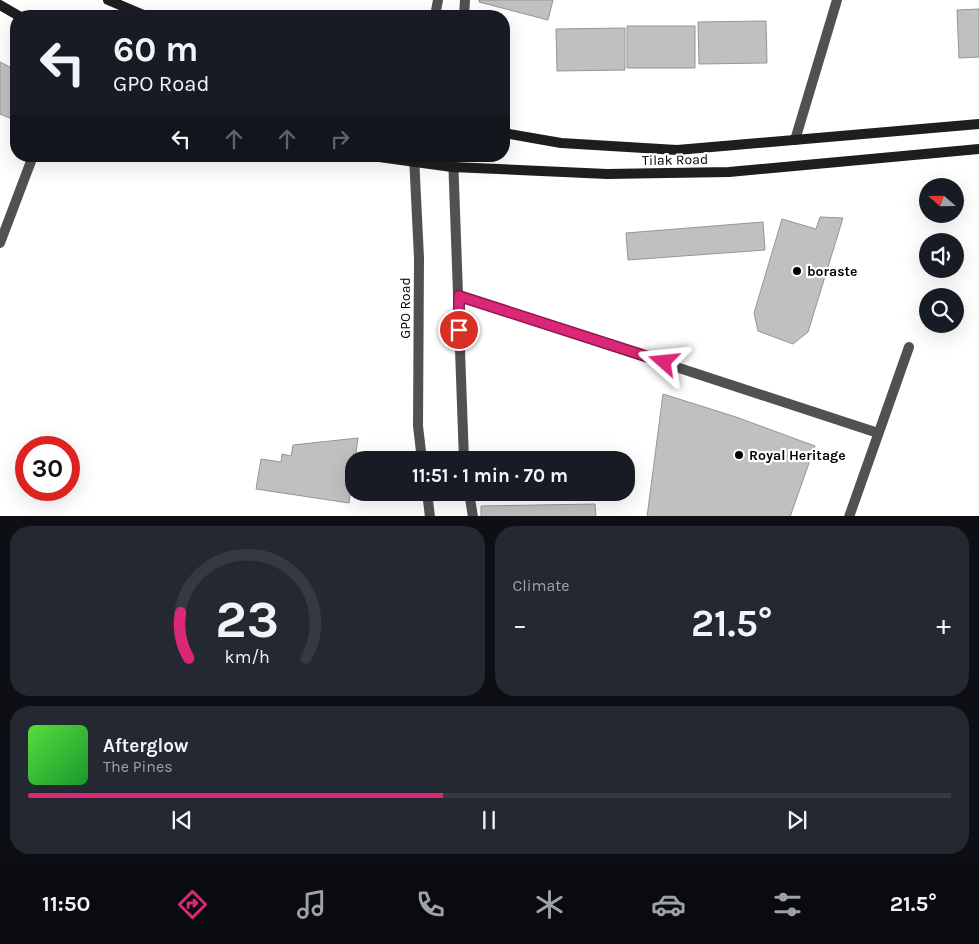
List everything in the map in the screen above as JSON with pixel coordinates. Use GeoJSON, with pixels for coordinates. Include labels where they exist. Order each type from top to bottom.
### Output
{"type":"FeatureCollection","features":[{"type":"Feature","properties":{"kind":"main road"},"geometry":{"type":"LineString","coordinates":[[108,0],[132,10]]}},
{"type":"Feature","properties":{"kind":"main road","name":"Tilak Road"},"geometry":{"type":"LineString","coordinates":[[510,134],[561,143],[677,150],[979,124]]}},
{"type":"Feature","properties":{"kind":"main road","name":"Tilak Road"},"geometry":{"type":"LineString","coordinates":[[452,162],[607,174],[729,172],[979,149]]}},
{"type":"Feature","properties":{"kind":"street"},"geometry":{"type":"LineString","coordinates":[[795,140],[836,0]]}},
{"type":"Feature","properties":{"kind":"street"},"geometry":{"type":"LineString","coordinates":[[0,242],[31,162]]}},
{"type":"Feature","properties":{"kind":"street","name":"GPO Road"},"geometry":{"type":"LineString","coordinates":[[413,162],[419,258],[418,426],[421,451]]}},
{"type":"Feature","properties":{"kind":"street"},"geometry":{"type":"LineString","coordinates":[[452,162],[459,296],[464,451]]}},
{"type":"Feature","properties":{"kind":"street"},"geometry":{"type":"LineString","coordinates":[[459,296],[878,432]]}},
{"type":"Feature","properties":{"kind":"street"},"geometry":{"type":"LineString","coordinates":[[849,516],[908,347]]}},
{"type":"Feature","properties":{"kind":"street"},"geometry":{"type":"LineString","coordinates":[[428,501],[430,516]]}},
{"type":"Feature","properties":{"kind":"street"},"geometry":{"type":"LineString","coordinates":[[470,501],[473,516]]}},
{"type":"Feature","properties":{"kind":"building"},"geometry":{"type":"Polygon","coordinates":[[[479,0],[553,0],[548,20],[479,2],[479,0]]]}},
{"type":"Feature","properties":{"kind":"building"},"geometry":{"type":"Polygon","coordinates":[[[979,9],[979,57],[959,58],[957,10],[979,9]]]}},
{"type":"Feature","properties":{"kind":"building"},"geometry":{"type":"Polygon","coordinates":[[[766,21],[767,63],[699,64],[698,22],[766,21]]]}},
{"type":"Feature","properties":{"kind":"building"},"geometry":{"type":"Polygon","coordinates":[[[627,26],[695,26],[695,68],[627,68],[627,26]]]}},
{"type":"Feature","properties":{"kind":"building"},"geometry":{"type":"Polygon","coordinates":[[[625,28],[625,70],[557,71],[556,29],[625,28]]]}},
{"type":"Feature","properties":{"kind":"building"},"geometry":{"type":"Polygon","coordinates":[[[0,62],[10,67],[10,118],[0,114],[0,62]]]}},
{"type":"Feature","properties":{"kind":"building","name":"boraste"},"geometry":{"type":"Polygon","coordinates":[[[820,217],[843,218],[808,332],[793,344],[758,331],[754,313],[782,219],[816,229],[820,217]]]}},
{"type":"Feature","properties":{"kind":"building"},"geometry":{"type":"Polygon","coordinates":[[[763,222],[765,250],[628,260],[626,233],[763,222]]]}},
{"type":"Feature","properties":{"kind":"building"},"geometry":{"type":"Polygon","coordinates":[[[663,394],[736,417],[815,446],[790,516],[647,516],[663,394]]]}},
{"type":"Feature","properties":{"kind":"building"},"geometry":{"type":"Polygon","coordinates":[[[358,438],[356,451],[345,451],[345,501],[349,501],[349,503],[256,489],[261,459],[281,462],[282,454],[291,456],[293,445],[358,438]]]}},
{"type":"Feature","properties":{"kind":"building"},"geometry":{"type":"Polygon","coordinates":[[[595,504],[596,516],[481,516],[481,506],[595,504]]]}},
{"type":"Feature","properties":{"kind":"place","name":"boraste"},"geometry":{"type":"Point","coordinates":[797,271]}},
{"type":"Feature","properties":{"kind":"place","name":"Royal Heritage"},"geometry":{"type":"Point","coordinates":[739,455]}},
{"type":"Feature","properties":{"kind":"route"},"geometry":{"type":"LineString","coordinates":[[459,330],[459,296],[664,362]]}}]}
